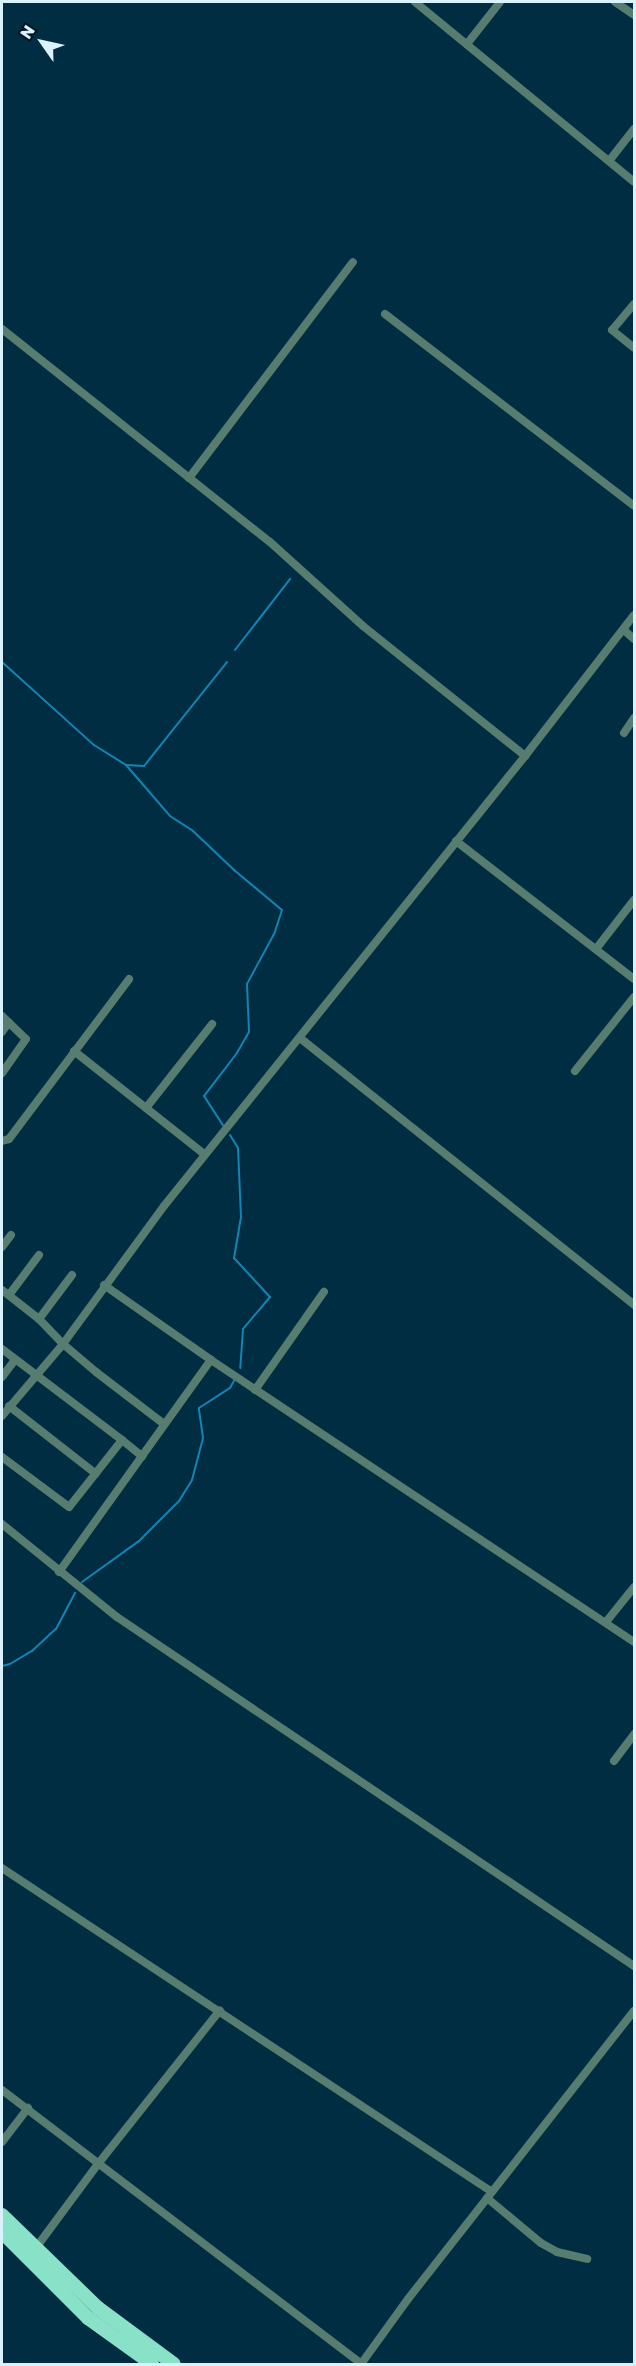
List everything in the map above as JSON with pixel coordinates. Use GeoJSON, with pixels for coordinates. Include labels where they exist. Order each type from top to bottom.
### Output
{"type":"FeatureCollection","features":[{"type":"Feature","properties":{"kind":"highway"},"geometry":{"type":"LineString","coordinates":[[2,2216],[98,2308],[174,2364]]}},
{"type":"Feature","properties":{"kind":"highway"},"geometry":{"type":"LineString","coordinates":[[2,2232],[88,2318],[152,2364]]}},
{"type":"Feature","properties":{"kind":"street"},"geometry":{"type":"LineString","coordinates":[[415,2],[634,182]]}},
{"type":"Feature","properties":{"kind":"street"},"geometry":{"type":"LineString","coordinates":[[466,44],[500,2]]}},
{"type":"Feature","properties":{"kind":"street"},"geometry":{"type":"LineString","coordinates":[[615,2],[634,15]]}},
{"type":"Feature","properties":{"kind":"street"},"geometry":{"type":"LineString","coordinates":[[609,161],[634,129]]}},
{"type":"Feature","properties":{"kind":"street"},"geometry":{"type":"LineString","coordinates":[[189,478],[353,262]]}},
{"type":"Feature","properties":{"kind":"street"},"geometry":{"type":"LineString","coordinates":[[634,304],[612,330],[634,348]]}},
{"type":"Feature","properties":{"kind":"street"},"geometry":{"type":"LineString","coordinates":[[385,314],[634,506]]}},
{"type":"Feature","properties":{"kind":"street"},"geometry":{"type":"LineString","coordinates":[[2,329],[287,556],[317,587],[363,626],[525,756]]}},
{"type":"Feature","properties":{"kind":"street"},"geometry":{"type":"LineString","coordinates":[[2,1416],[63,1344],[104,1285],[205,1155],[525,756],[634,615]]}},
{"type":"Feature","properties":{"kind":"street"},"geometry":{"type":"LineString","coordinates":[[624,630],[634,639]]}},
{"type":"Feature","properties":{"kind":"street"},"geometry":{"type":"LineString","coordinates":[[624,733],[634,718]]}},
{"type":"Feature","properties":{"kind":"street"},"geometry":{"type":"LineString","coordinates":[[456,841],[634,978]]}},
{"type":"Feature","properties":{"kind":"street"},"geometry":{"type":"LineString","coordinates":[[596,949],[634,900]]}},
{"type":"Feature","properties":{"kind":"street"},"geometry":{"type":"LineString","coordinates":[[2,1141],[13,1133],[129,979]]}},
{"type":"Feature","properties":{"kind":"street"},"geometry":{"type":"LineString","coordinates":[[575,1071],[634,997]]}},
{"type":"Feature","properties":{"kind":"street"},"geometry":{"type":"LineString","coordinates":[[2,1032],[5,1019]]}},
{"type":"Feature","properties":{"kind":"street"},"geometry":{"type":"LineString","coordinates":[[2,1073],[26,1039],[5,1019]]}},
{"type":"Feature","properties":{"kind":"street"},"geometry":{"type":"LineString","coordinates":[[146,1108],[212,1024]]}},
{"type":"Feature","properties":{"kind":"street"},"geometry":{"type":"LineString","coordinates":[[300,1038],[634,1305]]}},
{"type":"Feature","properties":{"kind":"street"},"geometry":{"type":"LineString","coordinates":[[74,1051],[205,1155]]}},
{"type":"Feature","properties":{"kind":"street"},"geometry":{"type":"LineString","coordinates":[[2,1247],[10,1235]]}},
{"type":"Feature","properties":{"kind":"street"},"geometry":{"type":"LineString","coordinates":[[39,1255],[5,1292],[39,1319],[63,1344],[164,1424]]}},
{"type":"Feature","properties":{"kind":"street"},"geometry":{"type":"LineString","coordinates":[[39,1319],[72,1275]]}},
{"type":"Feature","properties":{"kind":"street"},"geometry":{"type":"LineString","coordinates":[[104,1285],[210,1360],[634,1642]]}},
{"type":"Feature","properties":{"kind":"street"},"geometry":{"type":"LineString","coordinates":[[255,1390],[324,1292]]}},
{"type":"Feature","properties":{"kind":"street"},"geometry":{"type":"LineString","coordinates":[[2,1349],[142,1456]]}},
{"type":"Feature","properties":{"kind":"street"},"geometry":{"type":"LineString","coordinates":[[2,1377],[15,1360]]}},
{"type":"Feature","properties":{"kind":"street"},"geometry":{"type":"LineString","coordinates":[[59,1572],[210,1360]]}},
{"type":"Feature","properties":{"kind":"street"},"geometry":{"type":"LineString","coordinates":[[9,1406],[96,1474]]}},
{"type":"Feature","properties":{"kind":"street"},"geometry":{"type":"LineString","coordinates":[[2,1457],[69,1507],[122,1440]]}},
{"type":"Feature","properties":{"kind":"street"},"geometry":{"type":"LineString","coordinates":[[2,1524],[117,1617],[634,1966]]}},
{"type":"Feature","properties":{"kind":"street"},"geometry":{"type":"LineString","coordinates":[[606,1622],[634,1587]]}},
{"type":"Feature","properties":{"kind":"street"},"geometry":{"type":"LineString","coordinates":[[614,1761],[634,1734]]}},
{"type":"Feature","properties":{"kind":"street"},"geometry":{"type":"LineString","coordinates":[[2,1868],[220,2010],[490,2195],[541,2243],[556,2252],[587,2259]]}},
{"type":"Feature","properties":{"kind":"street"},"geometry":{"type":"LineString","coordinates":[[35,2249],[98,2164],[220,2010]]}},
{"type":"Feature","properties":{"kind":"street"},"geometry":{"type":"LineString","coordinates":[[2,2091],[28,2108],[98,2164],[362,2364],[634,2011]]}},
{"type":"Feature","properties":{"kind":"street"},"geometry":{"type":"LineString","coordinates":[[2,2142],[28,2108]]}},
{"type":"Feature","properties":{"kind":"waterway"},"geometry":{"type":"LineString","coordinates":[[235,650],[290,579]]}},
{"type":"Feature","properties":{"kind":"waterway"},"geometry":{"type":"LineString","coordinates":[[2,662],[94,745],[126,765],[144,766],[227,662]]}},
{"type":"Feature","properties":{"kind":"waterway"},"geometry":{"type":"LineString","coordinates":[[126,765],[170,816],[193,831],[234,870],[282,910],[274,934],[247,984],[249,1032],[237,1053],[204,1096],[223,1125]]}},
{"type":"Feature","properties":{"kind":"waterway"},"geometry":{"type":"LineString","coordinates":[[230,1135],[238,1148],[241,1217],[234,1258],[270,1297],[243,1329],[240,1368]]}},
{"type":"Feature","properties":{"kind":"waterway"},"geometry":{"type":"LineString","coordinates":[[82,1582],[139,1541],[179,1501],[192,1480],[203,1438],[199,1408],[230,1388],[235,1379]]}},
{"type":"Feature","properties":{"kind":"waterway"},"geometry":{"type":"LineString","coordinates":[[2,1666],[32,1651],[56,1629],[75,1593]]}}]}
